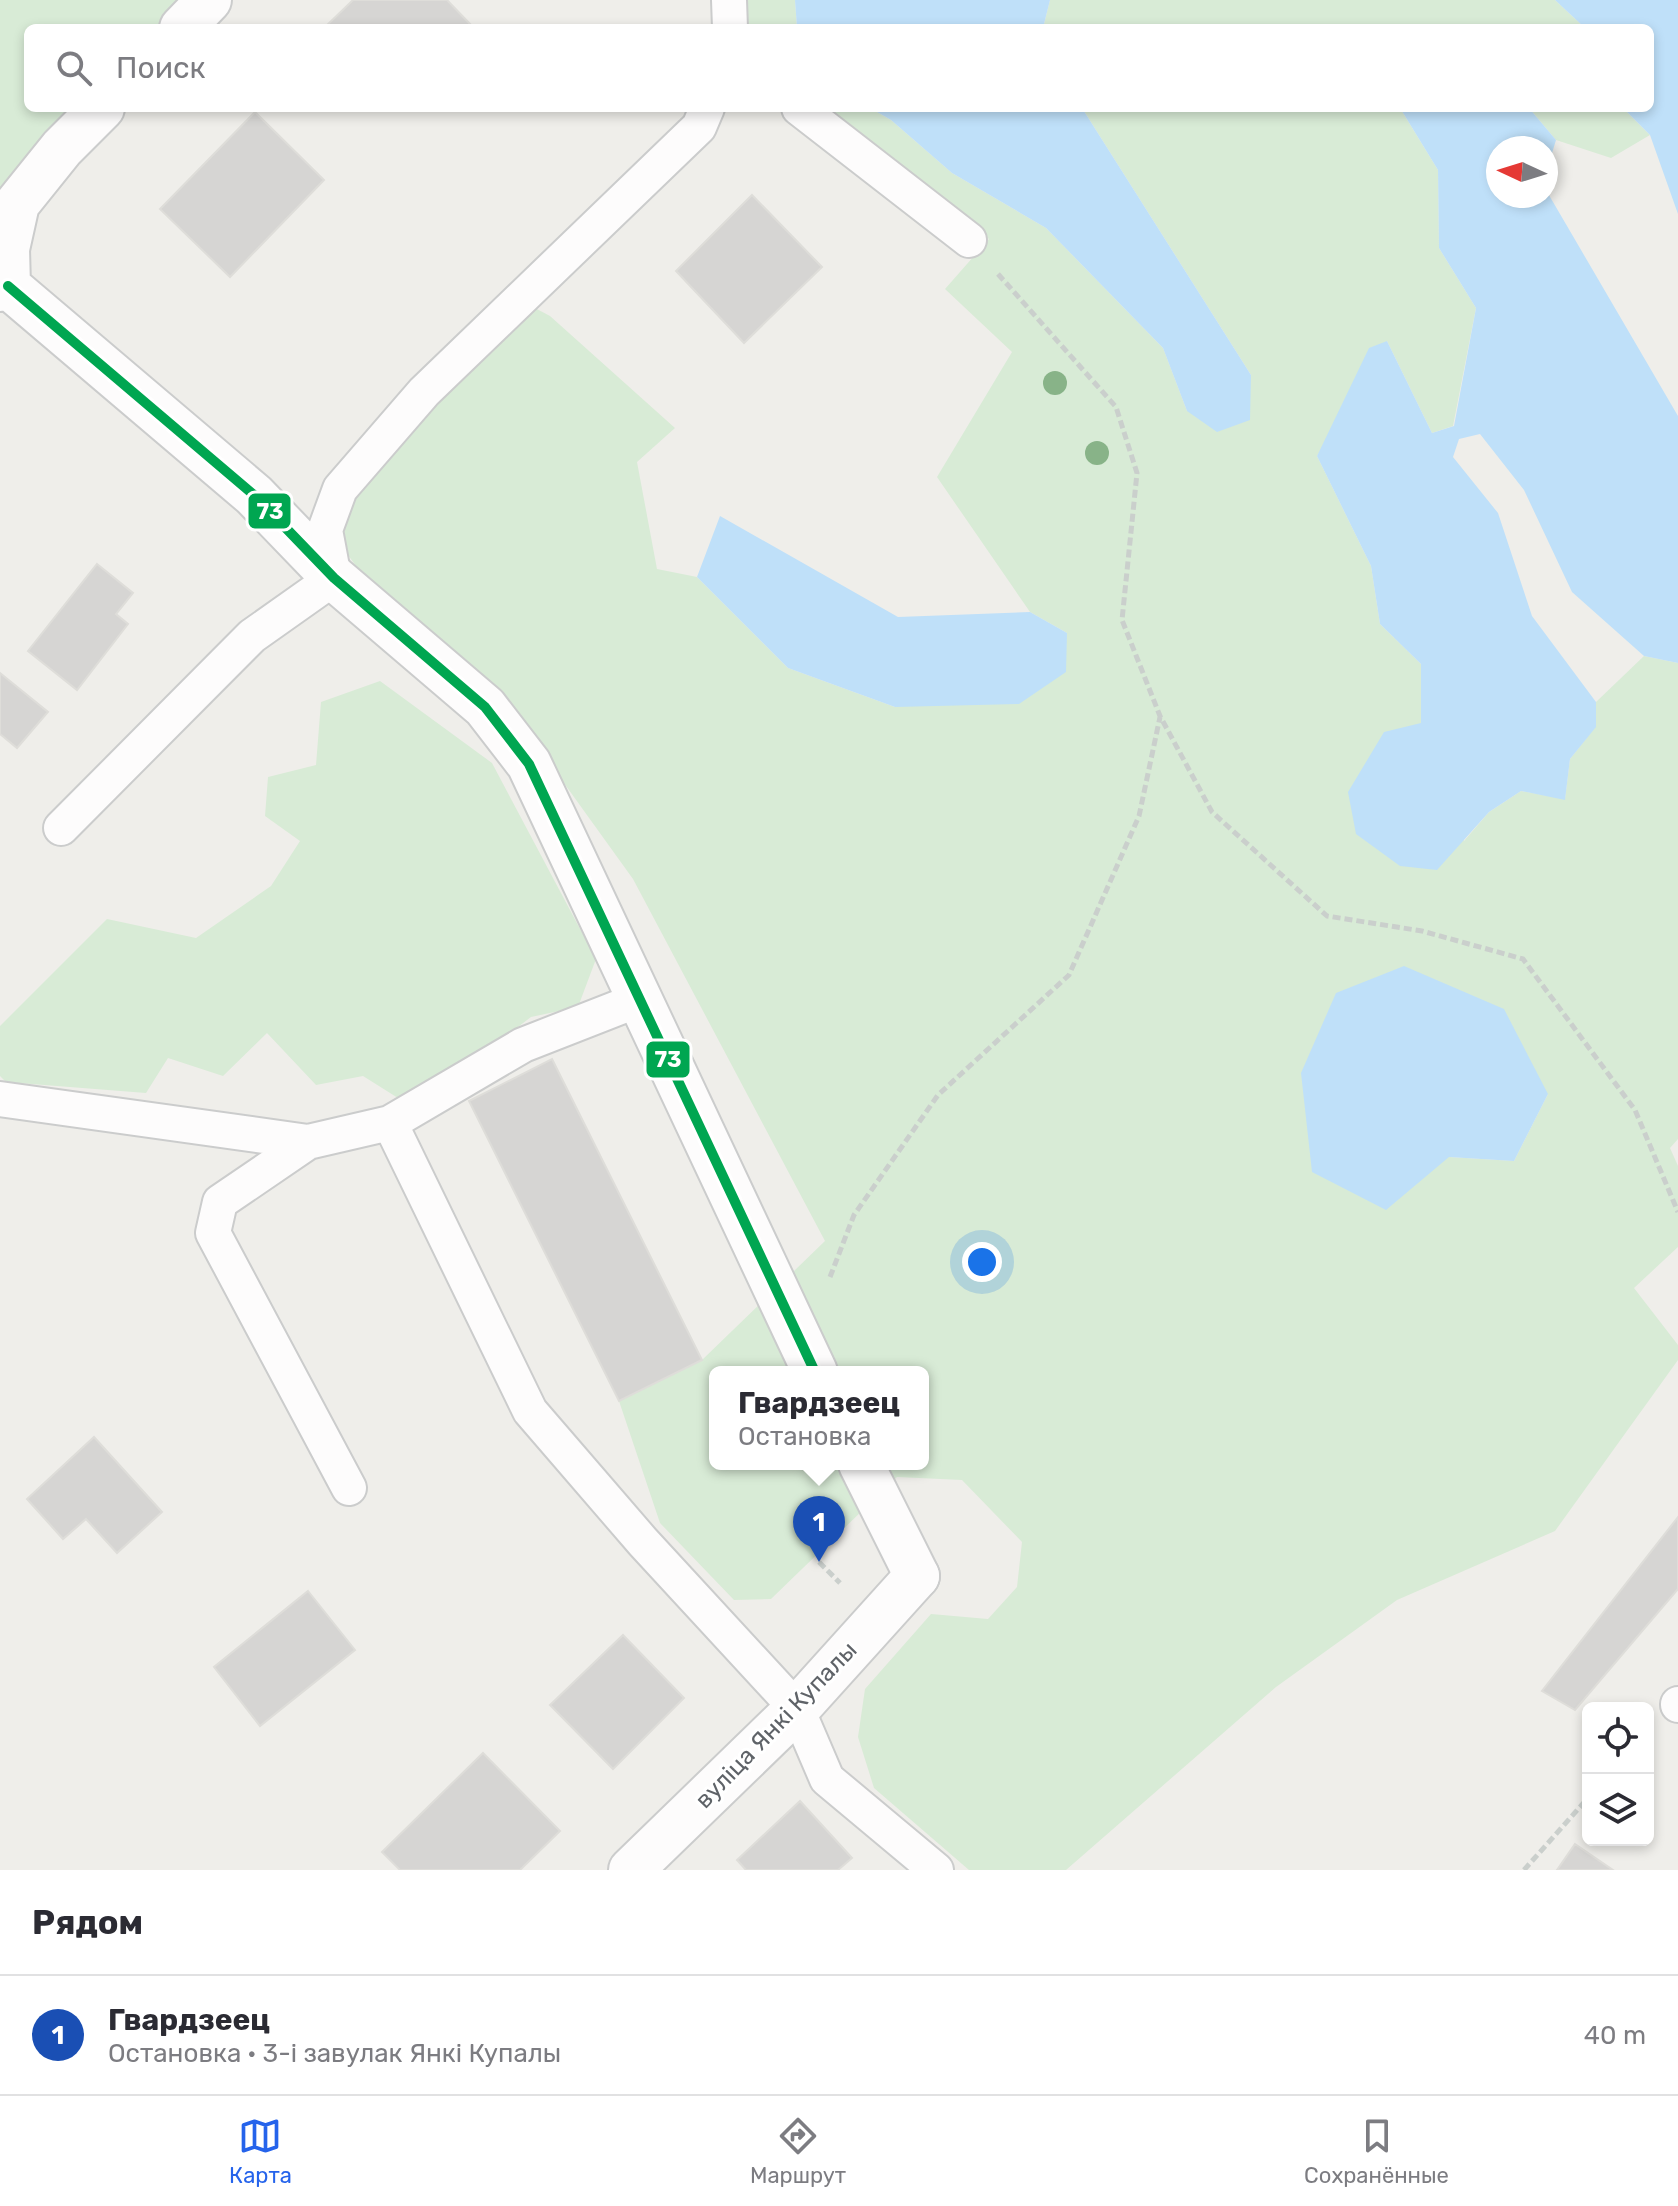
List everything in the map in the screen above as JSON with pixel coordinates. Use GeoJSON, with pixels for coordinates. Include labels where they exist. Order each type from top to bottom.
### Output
{"type":"FeatureCollection","features":[{"type":"Feature","properties":{"kind":"street"},"geometry":{"type":"LineString","coordinates":[[186,24],[209,0]]}},
{"type":"Feature","properties":{"kind":"street"},"geometry":{"type":"LineString","coordinates":[[98,112],[62,148],[17,204],[7,249],[4,288],[254,495],[334,578],[485,707],[529,764],[809,1359]]}},
{"type":"Feature","properties":{"kind":"street","name":"вуліца Янкі Купалы"},"geometry":{"type":"LineString","coordinates":[[631,1870],[797,1709],[917,1576],[864,1470]]}},
{"type":"Feature","properties":{"kind":"lane"},"geometry":{"type":"LineString","coordinates":[[729,0],[730,24]]}},
{"type":"Feature","properties":{"kind":"lane"},"geometry":{"type":"LineString","coordinates":[[61,828],[252,636],[334,578],[325,530],[340,489],[424,392],[699,127],[705,112]]}},
{"type":"Feature","properties":{"kind":"lane"},"geometry":{"type":"LineString","coordinates":[[804,112],[969,240]]}},
{"type":"Feature","properties":{"kind":"lane"},"geometry":{"type":"LineString","coordinates":[[0,1099],[308,1142],[390,1123],[523,1045],[638,1000]]}},
{"type":"Feature","properties":{"kind":"lane"},"geometry":{"type":"LineString","coordinates":[[390,1123],[530,1411],[643,1542],[797,1709],[827,1779],[936,1870]]}},
{"type":"Feature","properties":{"kind":"lane"},"geometry":{"type":"LineString","coordinates":[[308,1142],[220,1202],[213,1233],[349,1488]]}},
{"type":"Feature","properties":{"kind":"path"},"geometry":{"type":"LineString","coordinates":[[969,240],[1116,407],[1137,473],[1122,620],[1160,716],[1212,812],[1327,916],[1422,931],[1523,959],[1635,1110],[1678,1212]]}},
{"type":"Feature","properties":{"kind":"path"},"geometry":{"type":"LineString","coordinates":[[809,1359],[854,1215],[938,1095],[1069,975],[1139,816],[1160,716]]}},
{"type":"Feature","properties":{"kind":"path"},"geometry":{"type":"LineString","coordinates":[[1524,1870],[1582,1805]]}},
{"type":"Feature","properties":{"kind":"green space"},"geometry":{"type":"Polygon","coordinates":[[[0,0],[187,0],[161,24],[24,24],[24,112],[70,112],[0,194],[0,0]]]}},
{"type":"Feature","properties":{"kind":"green space"},"geometry":{"type":"Polygon","coordinates":[[[741,0],[795,0],[797,24],[742,24],[741,0]]]}},
{"type":"Feature","properties":{"kind":"green space"},"geometry":{"type":"Polygon","coordinates":[[[1050,0],[1555,0],[1581,24],[1044,24],[1050,0]]]}},
{"type":"Feature","properties":{"kind":"green space"},"geometry":{"type":"Polygon","coordinates":[[[820,112],[877,112],[891,120],[952,173],[1046,228],[1163,348],[1187,411],[1251,375],[1085,112],[1402,112],[1438,170],[1439,248],[1476,308],[1453,426],[1432,433],[1387,341],[1317,456],[1371,566],[1380,624],[1421,664],[1421,724],[1464,841],[1489,812],[1521,791],[1565,799],[1570,759],[1596,726],[1596,702],[1644,656],[1678,663],[1678,1139],[1670,1148],[1678,1166],[1678,1247],[1634,1288],[1678,1345],[1678,1360],[1555,1531],[1397,1600],[1276,1687],[1066,1870],[969,1870],[874,1788],[858,1737],[865,1689],[931,1614],[988,1619],[1017,1587],[1022,1542],[962,1480],[897,1477],[771,1599],[734,1600],[660,1523],[619,1401],[702,1360],[825,1241],[633,879],[502,697],[372,588],[348,555],[344,532],[356,497],[435,401],[533,307],[550,316],[675,428],[637,462],[657,569],[697,577],[788,668],[895,707],[1067,633],[1030,612],[937,477],[1012,352],[945,289],[989,239],[820,112]],[[1548,1094],[1449,1157],[1514,1161],[1548,1094]]]}},
{"type":"Feature","properties":{"kind":"green space"},"geometry":{"type":"Polygon","coordinates":[[[1532,112],[1627,112],[1650,135],[1611,158],[1558,141],[1558,136],[1553,136],[1532,112]]]}},
{"type":"Feature","properties":{"kind":"green space"},"geometry":{"type":"Polygon","coordinates":[[[380,681],[492,763],[596,959],[578,1007],[531,1017],[449,1079],[398,1098],[363,1076],[316,1085],[267,1033],[223,1076],[168,1058],[146,1093],[6,1082],[0,1076],[0,1026],[107,919],[196,938],[271,886],[300,841],[265,816],[268,777],[316,765],[321,702],[380,681]]]}},
{"type":"Feature","properties":{"kind":"water"},"geometry":{"type":"Polygon","coordinates":[[[795,0],[1050,0],[1044,24],[797,24],[795,0]]]}},
{"type":"Feature","properties":{"kind":"water"},"geometry":{"type":"Polygon","coordinates":[[[1555,0],[1678,0],[1678,214],[1650,135],[1627,112],[1654,112],[1654,24],[1581,24],[1555,0]]]}},
{"type":"Feature","properties":{"kind":"water"},"geometry":{"type":"Polygon","coordinates":[[[877,112],[1085,112],[1251,375],[1250,420],[1217,432],[1187,411],[1163,348],[1046,228],[952,173],[891,120],[877,112]]]}},
{"type":"Feature","properties":{"kind":"water"},"geometry":{"type":"Polygon","coordinates":[[[1402,112],[1532,112],[1553,136],[1486,136],[1486,208],[1557,208],[1678,416],[1678,663],[1644,656],[1572,592],[1524,490],[1480,434],[1459,439],[1453,457],[1498,513],[1532,616],[1596,702],[1596,727],[1570,759],[1565,800],[1521,791],[1489,812],[1437,870],[1400,866],[1356,834],[1348,792],[1384,732],[1421,723],[1421,664],[1380,624],[1371,566],[1317,456],[1369,348],[1387,341],[1432,433],[1454,426],[1476,308],[1439,248],[1438,170],[1402,112]]]}},
{"type":"Feature","properties":{"kind":"water"},"geometry":{"type":"Polygon","coordinates":[[[720,516],[898,617],[1030,612],[1067,633],[1066,672],[1019,704],[895,707],[788,668],[697,577],[720,516]]]}},
{"type":"Feature","properties":{"kind":"water"},"geometry":{"type":"Polygon","coordinates":[[[1404,966],[1504,1009],[1548,1094],[1514,1161],[1449,1157],[1386,1210],[1312,1172],[1301,1073],[1336,993],[1404,966]]]}},
{"type":"Feature","properties":{"kind":"building"},"geometry":{"type":"Polygon","coordinates":[[[353,0],[447,0],[470,24],[328,24],[353,0]]]}},
{"type":"Feature","properties":{"kind":"building"},"geometry":{"type":"Polygon","coordinates":[[[255,112],[324,180],[230,277],[160,209],[255,112]]]}},
{"type":"Feature","properties":{"kind":"building"},"geometry":{"type":"Polygon","coordinates":[[[752,195],[822,267],[744,343],[676,271],[752,195]]]}},
{"type":"Feature","properties":{"kind":"building"},"geometry":{"type":"Polygon","coordinates":[[[97,564],[133,593],[116,614],[128,624],[77,690],[28,651],[97,564]]]}},
{"type":"Feature","properties":{"kind":"building"},"geometry":{"type":"Polygon","coordinates":[[[0,673],[48,712],[17,748],[0,734],[0,673]]]}},
{"type":"Feature","properties":{"kind":"building"},"geometry":{"type":"Polygon","coordinates":[[[552,1059],[702,1360],[619,1401],[469,1101],[552,1059]]]}},
{"type":"Feature","properties":{"kind":"building"},"geometry":{"type":"Polygon","coordinates":[[[94,1437],[162,1512],[117,1553],[86,1519],[63,1539],[27,1499],[94,1437]]]}},
{"type":"Feature","properties":{"kind":"building"},"geometry":{"type":"Polygon","coordinates":[[[1678,1517],[1678,1589],[1575,1710],[1542,1691],[1678,1517]]]}},
{"type":"Feature","properties":{"kind":"building"},"geometry":{"type":"Polygon","coordinates":[[[308,1591],[355,1650],[260,1726],[214,1667],[308,1591]]]}},
{"type":"Feature","properties":{"kind":"building"},"geometry":{"type":"Polygon","coordinates":[[[623,1635],[684,1698],[613,1769],[550,1705],[623,1635]]]}},
{"type":"Feature","properties":{"kind":"building"},"geometry":{"type":"Polygon","coordinates":[[[483,1753],[560,1831],[520,1870],[400,1870],[382,1852],[483,1753]]]}},
{"type":"Feature","properties":{"kind":"building"},"geometry":{"type":"Polygon","coordinates":[[[800,1801],[852,1858],[838,1870],[746,1870],[737,1860],[800,1801]]]}},
{"type":"Feature","properties":{"kind":"building"},"geometry":{"type":"Polygon","coordinates":[[[1575,1844],[1613,1870],[1557,1870],[1575,1844]]]}},
{"type":"Feature","properties":{"kind":"transit line","name":"73"},"geometry":{"type":"LineString","coordinates":[[8,286],[254,495],[334,578],[485,707],[529,764],[812,1366]]}},
{"type":"Feature","properties":{"kind":"place","name":"Гвардзеец"},"geometry":{"type":"Point","coordinates":[819,1562]}}]}
